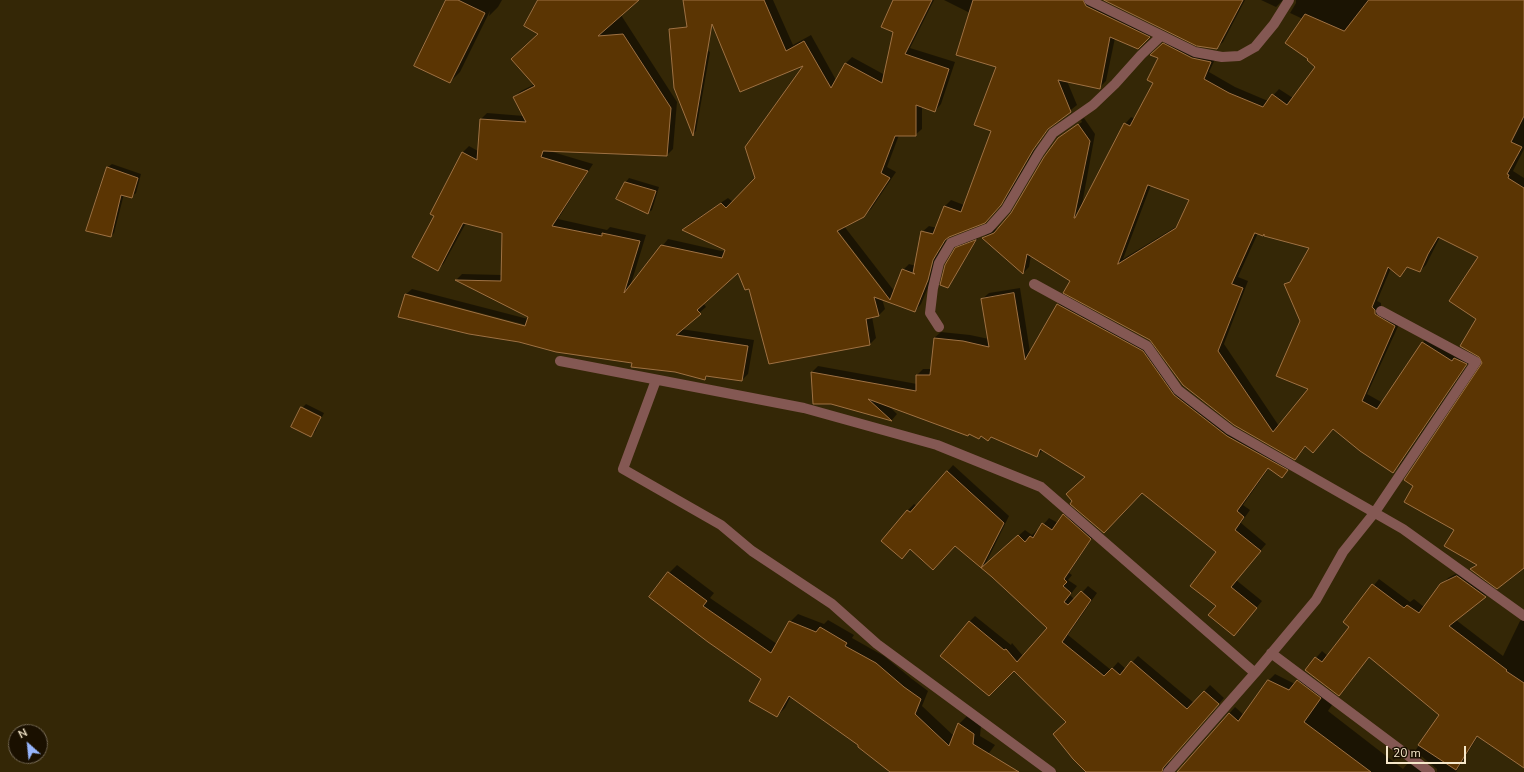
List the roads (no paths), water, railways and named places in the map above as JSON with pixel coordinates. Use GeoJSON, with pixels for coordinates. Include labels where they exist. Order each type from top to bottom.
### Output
{"type":"FeatureCollection","features":[{"type":"Feature","properties":{"kind":"street"},"geometry":{"type":"LineString","coordinates":[[1089,0],[1195,52],[1222,57],[1239,56],[1255,47],[1274,24],[1289,0]]}},
{"type":"Feature","properties":{"kind":"street"},"geometry":{"type":"LineString","coordinates":[[939,326],[930,313],[933,288],[939,263],[951,244],[990,228],[1006,209],[1039,153],[1054,133],[1093,105],[1115,84],[1140,55],[1161,36]]}},
{"type":"Feature","properties":{"kind":"street"},"geometry":{"type":"LineString","coordinates":[[1034,284],[1147,346],[1178,390],[1230,430],[1403,529],[1524,616]]}},
{"type":"Feature","properties":{"kind":"street"},"geometry":{"type":"LineString","coordinates":[[1168,772],[1316,600],[1343,552],[1375,512],[1476,362],[1381,311]]}},
{"type":"Feature","properties":{"kind":"street"},"geometry":{"type":"LineString","coordinates":[[560,361],[804,408],[937,445],[1041,488],[1254,673]]}},
{"type":"Feature","properties":{"kind":"street"},"geometry":{"type":"LineString","coordinates":[[656,380],[624,469],[721,524],[752,551],[832,604],[877,644],[1051,772]]}},
{"type":"Feature","properties":{"kind":"street"},"geometry":{"type":"LineString","coordinates":[[1271,653],[1430,772]]}}]}
